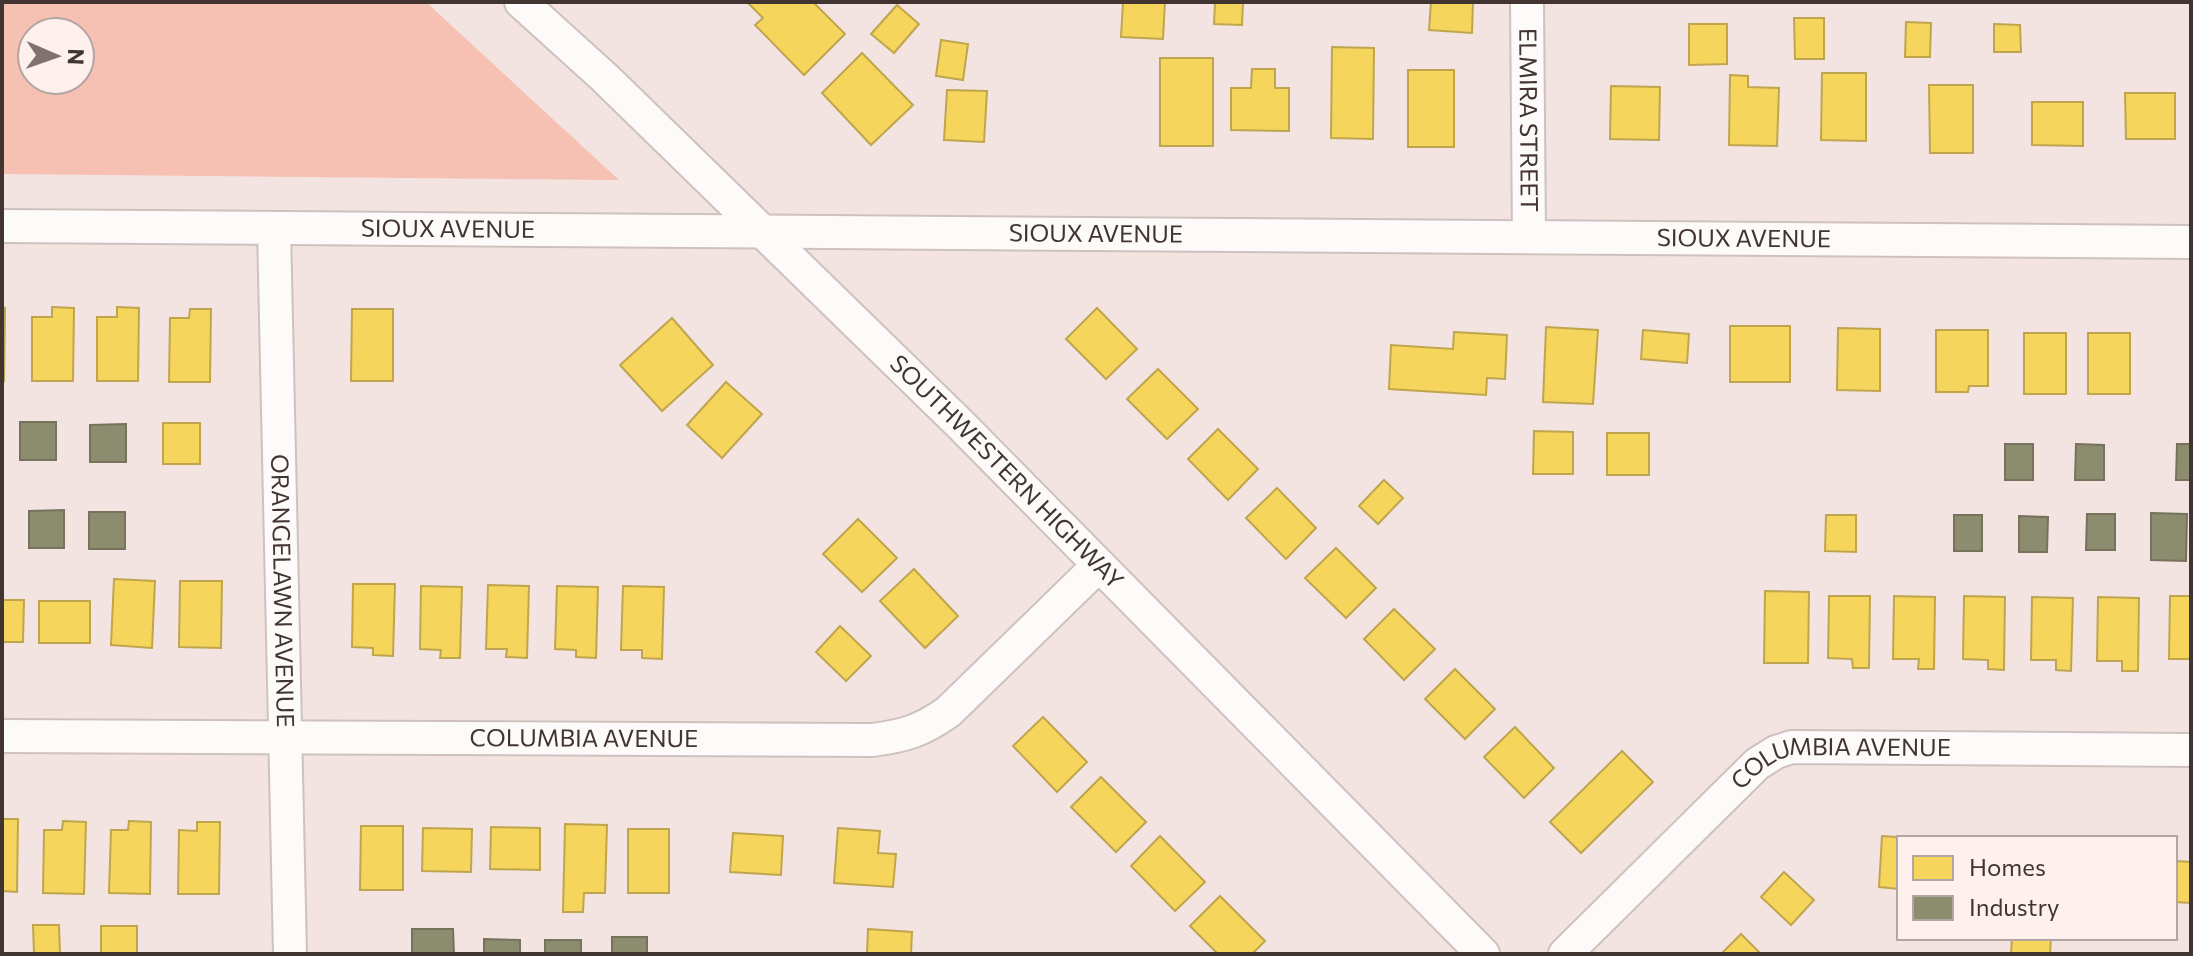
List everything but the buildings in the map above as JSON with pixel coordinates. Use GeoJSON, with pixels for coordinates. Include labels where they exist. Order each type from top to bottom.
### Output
{"type":"FeatureCollection","features":[{"type":"Feature","properties":{"kind":"street","name":"SOUTHWESTERN HIGHWAY"},"geometry":{"type":"LineString","coordinates":[[521,2],[605,78],[961,425],[1483,954]]}},
{"type":"Feature","properties":{"kind":"street","name":"ELMIRA STREET"},"geometry":{"type":"LineString","coordinates":[[1527,2],[1529,237]]}},
{"type":"Feature","properties":{"kind":"street","name":"SIOUX AVENUE"},"geometry":{"type":"LineString","coordinates":[[2,226],[2191,242]]}},
{"type":"Feature","properties":{"kind":"street","name":"ORANGELAWN AVENUE"},"geometry":{"type":"LineString","coordinates":[[274,229],[290,954]]}},
{"type":"Feature","properties":{"kind":"street","name":"COLUMBIA AVENUE"},"geometry":{"type":"LineString","coordinates":[[2,736],[872,740],[900,737],[925,728],[948,712],[1099,565]]}},
{"type":"Feature","properties":{"kind":"street","name":"COLUMBIA AVENUE"},"geometry":{"type":"LineString","coordinates":[[1565,954],[1757,764],[1776,752],[1792,747],[2191,750]]}},
{"type":"Feature","properties":{"kind":"shaded area"},"geometry":{"type":"Polygon","coordinates":[[[2,2],[426,2],[619,180],[2,174],[2,2]]]}}]}
